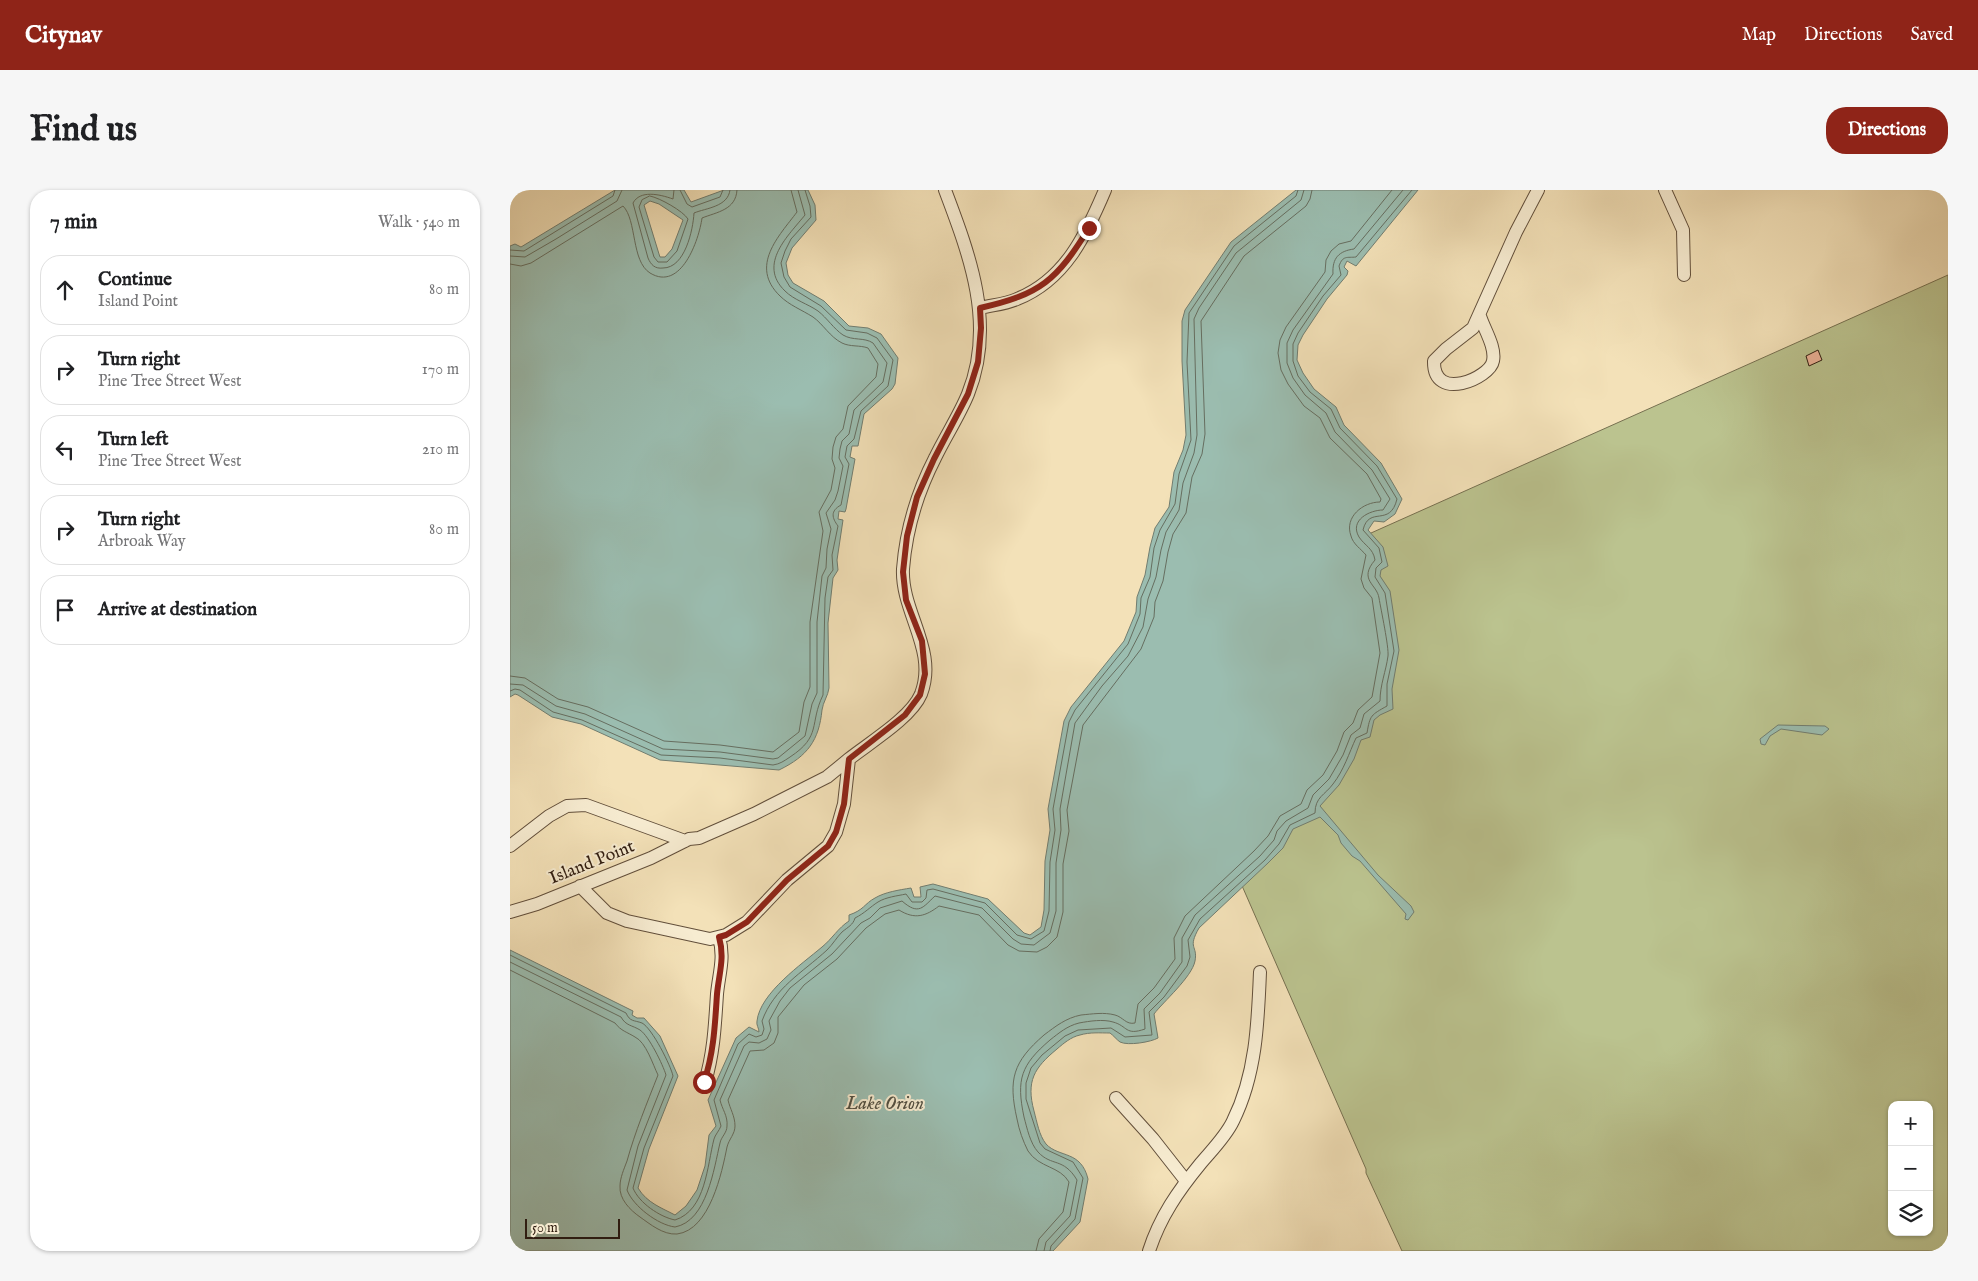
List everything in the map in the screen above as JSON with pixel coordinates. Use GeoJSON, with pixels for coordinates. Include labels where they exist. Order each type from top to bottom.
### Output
{"type":"FeatureCollection","features":[{"type":"Feature","properties":{"kind":"street","name":"Island Point"},"geometry":{"type":"LineString","coordinates":[[510,912],[670,851],[684,841],[699,838],[798,794],[827,777],[905,715],[920,695],[925,674],[922,641],[906,600],[904,581],[907,536],[917,497],[934,459],[968,394],[978,362],[981,328],[978,293],[965,242],[945,190]]}},
{"type":"Feature","properties":{"kind":"street"},"geometry":{"type":"LineString","coordinates":[[980,308],[1016,300],[1036,290],[1060,271],[1089,228],[1105,190]]}},
{"type":"Feature","properties":{"kind":"street"},"geometry":{"type":"LineString","coordinates":[[1480,316],[1492,346],[1493,362],[1490,368],[1457,384],[1449,385],[1442,382],[1438,377],[1434,361],[1446,349],[1469,333],[1480,316],[1516,232],[1538,190]]}},
{"type":"Feature","properties":{"kind":"street"},"geometry":{"type":"LineString","coordinates":[[1665,190],[1683,230],[1684,275]]}},
{"type":"Feature","properties":{"kind":"street"},"geometry":{"type":"LineString","coordinates":[[580,886],[607,913],[627,921],[710,939],[726,935],[747,922],[787,880],[828,846],[836,832],[844,804],[849,759]]}},
{"type":"Feature","properties":{"kind":"street","name":"Island Point"},"geometry":{"type":"LineString","coordinates":[[510,846],[549,816],[567,806],[586,805],[684,841]]}},
{"type":"Feature","properties":{"kind":"street"},"geometry":{"type":"LineString","coordinates":[[704,1082],[710,1065],[716,1029],[717,993],[723,952],[719,937]]}},
{"type":"Feature","properties":{"kind":"street"},"geometry":{"type":"LineString","coordinates":[[1149,1251],[1157,1226],[1186,1181],[1233,1122],[1250,1077],[1258,1012],[1260,972]]}},
{"type":"Feature","properties":{"kind":"street"},"geometry":{"type":"LineString","coordinates":[[1116,1098],[1153,1139],[1186,1181]]}},
{"type":"Feature","properties":{"kind":"green space"},"geometry":{"type":"Polygon","coordinates":[[[1948,275],[1948,1251],[1402,1251],[1366,1173],[1366,1169],[1134,639],[1948,275]]]}},
{"type":"Feature","properties":{"kind":"water"},"geometry":{"type":"Polygon","coordinates":[[[615,190],[684,190],[691,202],[724,190],[808,190],[815,205],[816,220],[792,248],[786,263],[788,275],[793,283],[824,301],[849,326],[868,328],[881,334],[898,358],[895,384],[892,389],[864,414],[858,446],[852,446],[850,457],[855,459],[846,509],[845,512],[839,511],[838,519],[843,520],[837,560],[838,570],[833,578],[828,623],[828,694],[815,738],[805,753],[789,765],[779,770],[660,760],[581,724],[552,717],[518,695],[515,694],[510,697],[510,246],[515,244],[521,247],[615,190]],[[650,201],[644,205],[660,257],[665,257],[672,249],[683,220],[659,204],[650,201]]]}},
{"type":"Feature","properties":{"kind":"water","name":"Lake Orion"},"geometry":{"type":"Polygon","coordinates":[[[1296,190],[1418,190],[1356,266],[1347,261],[1344,267],[1348,271],[1347,275],[1327,299],[1303,335],[1298,345],[1297,360],[1314,389],[1336,407],[1344,425],[1381,463],[1402,499],[1395,514],[1384,522],[1374,521],[1368,530],[1383,547],[1388,566],[1381,570],[1380,576],[1390,591],[1399,650],[1392,689],[1393,709],[1374,720],[1370,737],[1361,740],[1354,759],[1339,785],[1320,806],[1378,875],[1411,906],[1414,912],[1408,920],[1405,919],[1406,914],[1360,861],[1352,856],[1341,843],[1338,835],[1320,817],[1293,829],[1283,848],[1199,928],[1193,943],[1196,956],[1193,967],[1183,982],[1154,1014],[1158,1038],[1128,1044],[1120,1042],[1110,1033],[1088,1033],[1071,1039],[1049,1056],[1038,1069],[1032,1083],[1032,1101],[1039,1128],[1046,1144],[1080,1163],[1088,1179],[1080,1222],[1053,1251],[510,1251],[510,950],[633,1011],[632,1015],[637,1018],[644,1018],[660,1036],[678,1076],[649,1149],[638,1188],[650,1201],[675,1215],[686,1206],[697,1190],[705,1166],[709,1135],[716,1126],[708,1100],[736,1038],[749,1027],[759,1032],[757,1021],[760,1010],[766,1000],[783,980],[826,944],[849,921],[849,915],[883,894],[911,888],[914,897],[921,897],[920,887],[933,884],[988,899],[1024,933],[1030,935],[1041,927],[1044,910],[1045,861],[1050,830],[1048,809],[1064,721],[1071,707],[1124,641],[1136,612],[1137,597],[1145,575],[1155,528],[1169,507],[1174,472],[1183,450],[1186,435],[1182,321],[1185,310],[1231,242],[1296,190]]]}},
{"type":"Feature","properties":{"kind":"water"},"geometry":{"type":"Polygon","coordinates":[[[1778,725],[1825,726],[1829,729],[1822,735],[1781,729],[1770,736],[1765,745],[1761,744],[1760,739],[1778,725]]]}},
{"type":"Feature","properties":{"kind":"building"},"geometry":{"type":"Polygon","coordinates":[[[1818,350],[1822,360],[1809,366],[1806,356],[1818,350]]]}},
{"type":"Feature","properties":{"kind":"route"},"geometry":{"type":"LineString","coordinates":[[704,1082],[710,1065],[716,1029],[717,993],[723,952],[719,937],[726,935],[747,922],[787,880],[828,846],[836,832],[844,804],[849,759],[905,715],[920,695],[925,674],[922,641],[906,600],[903,572],[907,536],[917,497],[934,459],[968,394],[978,362],[981,328],[980,308],[1016,300],[1036,290],[1060,271],[1076,250],[1089,228]]}}]}
